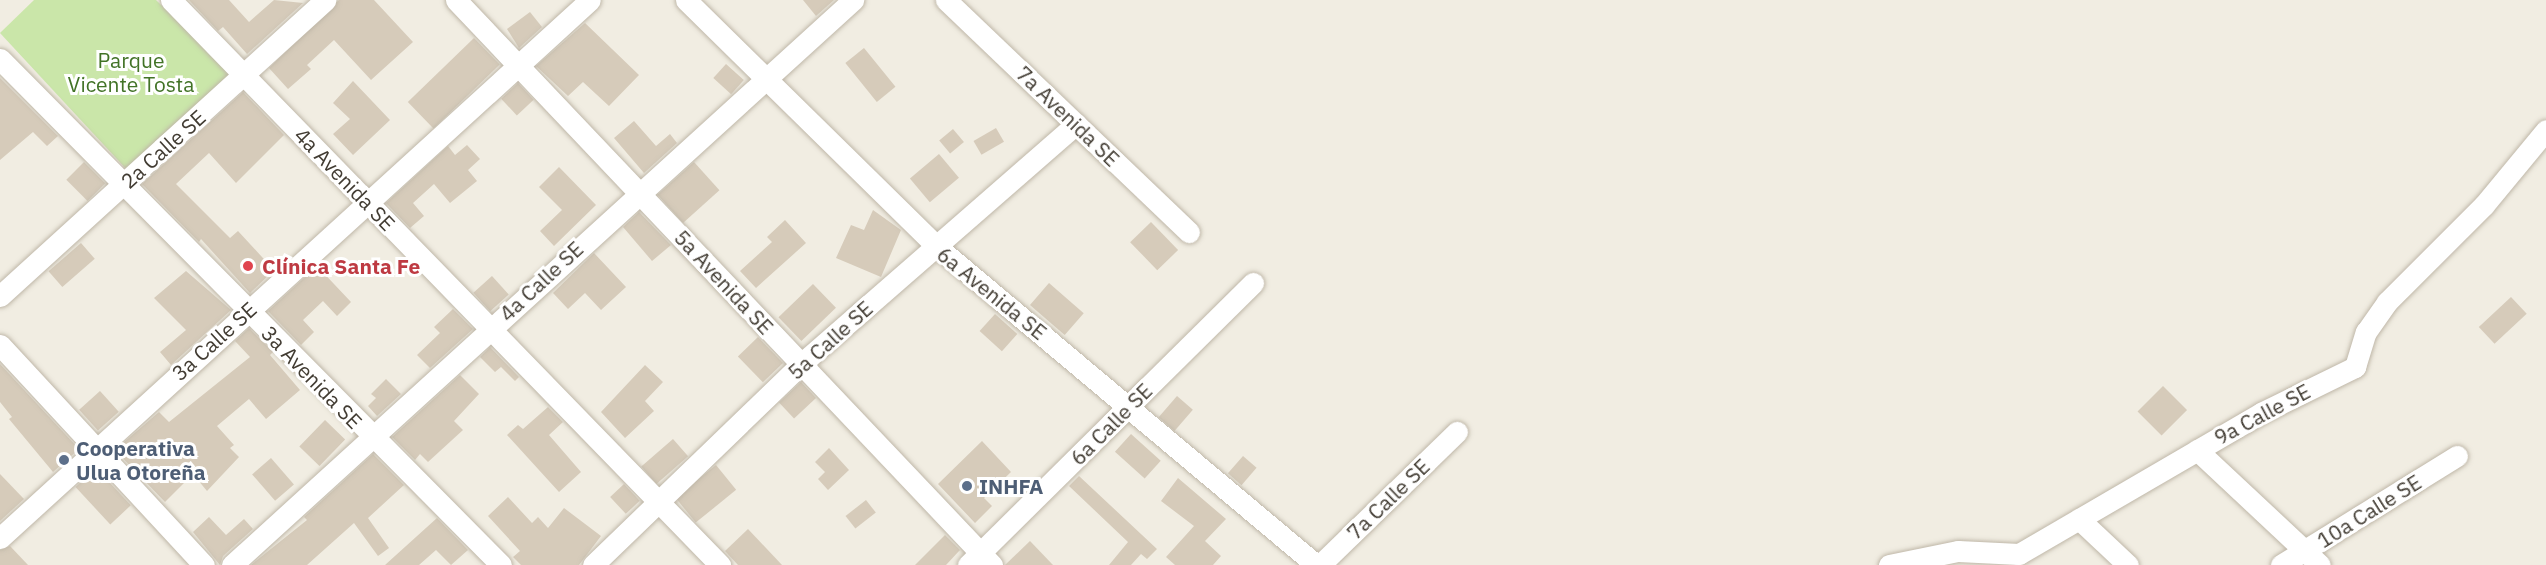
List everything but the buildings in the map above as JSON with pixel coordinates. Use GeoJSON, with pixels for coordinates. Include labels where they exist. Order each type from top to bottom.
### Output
{"type":"FeatureCollection","features":[{"type":"Feature","properties":{"kind":"street","name":"4a Avenida SE"},"geometry":{"type":"LineString","coordinates":[[171,0],[720,565]]}},
{"type":"Feature","properties":{"kind":"street","name":"2a Calle SE"},"geometry":{"type":"LineString","coordinates":[[0,296],[325,0]]}},
{"type":"Feature","properties":{"kind":"street","name":"5a Avenida SE"},"geometry":{"type":"LineString","coordinates":[[456,0],[801,364],[980,561]]}},
{"type":"Feature","properties":{"kind":"street","name":"3a Calle SE"},"geometry":{"type":"LineString","coordinates":[[0,538],[96,448],[590,0]]}},
{"type":"Feature","properties":{"kind":"street","name":"6a Avenida SE"},"geometry":{"type":"LineString","coordinates":[[686,0],[936,246],[1130,405],[1318,565]]}},
{"type":"Feature","properties":{"kind":"street","name":"4a Calle SE"},"geometry":{"type":"LineString","coordinates":[[232,565],[638,192],[767,80],[853,0]]}},
{"type":"Feature","properties":{"kind":"street","name":"7a Avenida SE"},"geometry":{"type":"LineString","coordinates":[[946,0],[1189,232]]}},
{"type":"Feature","properties":{"kind":"street","name":"3a Avenida SE"},"geometry":{"type":"LineString","coordinates":[[0,59],[372,438],[501,565]]}},
{"type":"Feature","properties":{"kind":"street","name":"5a Calle SE"},"geometry":{"type":"LineString","coordinates":[[593,565],[660,503],[801,364],[1076,124]]}},
{"type":"Feature","properties":{"kind":"street","name":"9a Calle SE"},"geometry":{"type":"LineString","coordinates":[[1889,565],[1932,561],[1958,551],[2019,554],[2261,413],[2355,367],[2366,332],[2387,302],[2484,205],[2546,130]]}},
{"type":"Feature","properties":{"kind":"street","name":"6a Calle SE"},"geometry":{"type":"LineString","coordinates":[[980,561],[1130,405],[1253,283]]}},
{"type":"Feature","properties":{"kind":"street"},"geometry":{"type":"LineString","coordinates":[[0,345],[204,565]]}},
{"type":"Feature","properties":{"kind":"street","name":"7a Calle SE"},"geometry":{"type":"LineString","coordinates":[[1318,565],[1456,432]]}},
{"type":"Feature","properties":{"kind":"street"},"geometry":{"type":"LineString","coordinates":[[2197,450],[2320,565]]}},
{"type":"Feature","properties":{"kind":"street","name":"10a Calle SE"},"geometry":{"type":"LineString","coordinates":[[2281,565],[2457,456]]}},
{"type":"Feature","properties":{"kind":"street"},"geometry":{"type":"LineString","coordinates":[[2079,519],[2127,565]]}},
{"type":"Feature","properties":{"kind":"green space","name":"Parque Vicente Tosta"},"geometry":{"type":"Polygon","coordinates":[[[34,0],[156,0],[231,73],[128,171],[0,33],[34,0]]]}},
{"type":"Feature","properties":{"kind":"place","name":"Clínica Santa Fe"},"geometry":{"type":"Point","coordinates":[248,266]}},
{"type":"Feature","properties":{"kind":"place","name":"Cooperativa Ulua Otoreña"},"geometry":{"type":"Point","coordinates":[64,460]}},
{"type":"Feature","properties":{"kind":"place","name":"INHFA"},"geometry":{"type":"Point","coordinates":[967,486]}}]}
